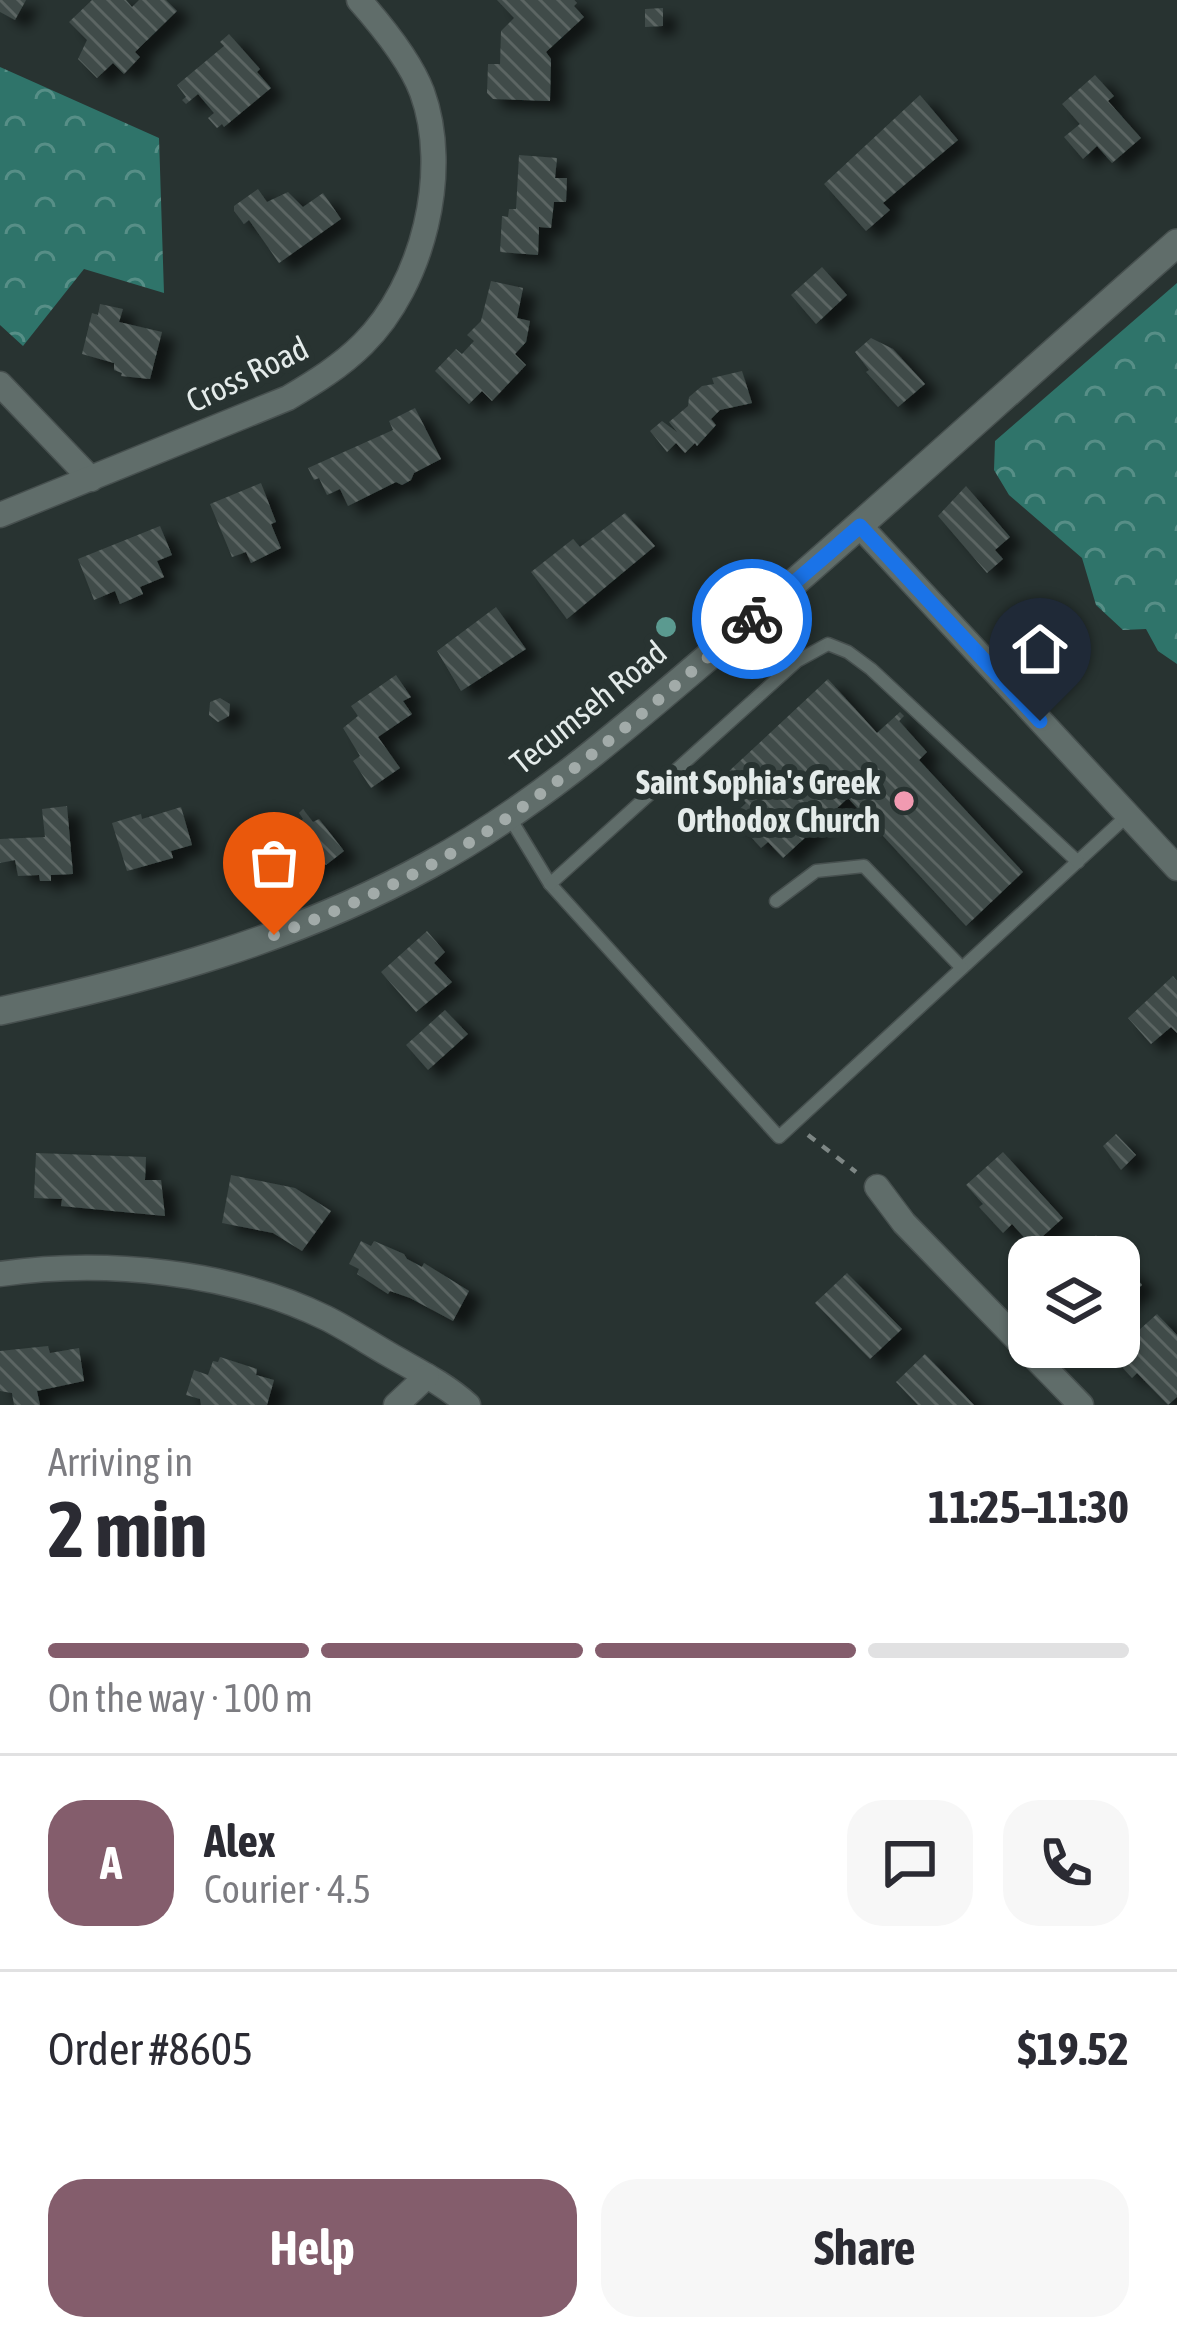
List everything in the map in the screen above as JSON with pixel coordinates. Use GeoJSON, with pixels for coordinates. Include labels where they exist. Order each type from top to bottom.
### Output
{"type":"FeatureCollection","features":[{"type":"Feature","properties":{"kind":"street","name":"Cross Road"},"geometry":{"type":"LineString","coordinates":[[0,515],[288,398],[329,374],[388,314],[409,276],[430,199],[433,146],[422,91],[369,3]]}},
{"type":"Feature","properties":{"kind":"street","name":"Tecumseh Road"},"geometry":{"type":"LineString","coordinates":[[0,1011],[186,966],[317,919],[428,866],[509,817],[633,721],[860,526],[1177,243]]}},
{"type":"Feature","properties":{"kind":"street"},"geometry":{"type":"LineString","coordinates":[[0,384],[91,478]]}},
{"type":"Feature","properties":{"kind":"street"},"geometry":{"type":"LineString","coordinates":[[860,526],[1177,868]]}},
{"type":"Feature","properties":{"kind":"street"},"geometry":{"type":"LineString","coordinates":[[877,1187],[904,1222],[1081,1405]]}},
{"type":"Feature","properties":{"kind":"street"},"geometry":{"type":"LineString","coordinates":[[0,1274],[58,1266],[125,1268],[256,1291],[325,1318],[468,1405]]}},
{"type":"Feature","properties":{"kind":"street"},"geometry":{"type":"LineString","coordinates":[[396,1405],[427,1376]]}},
{"type":"Feature","properties":{"kind":"lane"},"geometry":{"type":"LineString","coordinates":[[550,884],[797,661],[828,644],[871,669],[1078,862]]}},
{"type":"Feature","properties":{"kind":"lane"},"geometry":{"type":"LineString","coordinates":[[509,817],[550,884],[779,1137],[1128,815]]}},
{"type":"Feature","properties":{"kind":"lane"},"geometry":{"type":"LineString","coordinates":[[776,902],[816,871],[864,866],[962,968]]}},
{"type":"Feature","properties":{"kind":"path"},"geometry":{"type":"LineString","coordinates":[[796,1122],[824,1150],[877,1187]]}},
{"type":"Feature","properties":{"kind":"green space"},"geometry":{"type":"Polygon","coordinates":[[[0,67],[159,138],[164,293],[84,269],[23,346],[0,325],[0,67]]]}},
{"type":"Feature","properties":{"kind":"green space"},"geometry":{"type":"Polygon","coordinates":[[[1177,283],[1177,664],[1158,651],[1146,629],[1123,630],[1096,605],[1082,558],[1009,495],[994,470],[995,441],[1177,283]]]}},
{"type":"Feature","properties":{"kind":"building"},"geometry":{"type":"Polygon","coordinates":[[[0,0],[26,0],[15,20],[0,12],[0,0]]]}},
{"type":"Feature","properties":{"kind":"building"},"geometry":{"type":"Polygon","coordinates":[[[92,0],[126,0],[132,7],[139,0],[166,0],[177,11],[135,52],[140,57],[124,74],[113,63],[97,78],[78,59],[87,40],[69,22],[92,0]]]}},
{"type":"Feature","properties":{"kind":"building"},"geometry":{"type":"Polygon","coordinates":[[[497,0],[577,3],[574,6],[584,17],[546,52],[551,59],[550,101],[493,99],[487,93],[488,64],[500,64],[501,31],[514,18],[497,0]]]}},
{"type":"Feature","properties":{"kind":"building"},"geometry":{"type":"Polygon","coordinates":[[[663,8],[663,26],[645,27],[645,9],[663,8]]]}},
{"type":"Feature","properties":{"kind":"building"},"geometry":{"type":"Polygon","coordinates":[[[229,34],[271,88],[217,128],[208,118],[214,113],[198,94],[186,104],[177,85],[224,46],[220,42],[229,34]]]}},
{"type":"Feature","properties":{"kind":"building"},"geometry":{"type":"Polygon","coordinates":[[[1095,75],[1114,96],[1108,101],[1141,138],[1112,163],[1097,146],[1083,159],[1064,137],[1080,124],[1062,104],[1095,75]]]}},
{"type":"Feature","properties":{"kind":"building"},"geometry":{"type":"Polygon","coordinates":[[[920,95],[958,140],[883,203],[890,210],[866,231],[824,184],[920,95]]]}},
{"type":"Feature","properties":{"kind":"building"},"geometry":{"type":"Polygon","coordinates":[[[519,155],[557,158],[555,178],[567,178],[566,202],[554,202],[551,228],[539,227],[538,255],[500,252],[502,216],[516,209],[519,155]]]}},
{"type":"Feature","properties":{"kind":"building"},"geometry":{"type":"Polygon","coordinates":[[[258,189],[267,202],[288,192],[303,207],[323,193],[341,219],[279,263],[249,220],[244,224],[234,211],[234,206],[258,189]]]}},
{"type":"Feature","properties":{"kind":"building"},"geometry":{"type":"Polygon","coordinates":[[[822,267],[847,295],[816,324],[791,295],[822,267]]]}},
{"type":"Feature","properties":{"kind":"building"},"geometry":{"type":"Polygon","coordinates":[[[491,281],[523,288],[517,318],[530,321],[526,342],[515,354],[526,365],[492,401],[482,391],[469,404],[435,371],[456,349],[462,354],[474,341],[467,335],[481,321],[491,281]]]}},
{"type":"Feature","properties":{"kind":"building"},"geometry":{"type":"Polygon","coordinates":[[[100,304],[123,309],[119,322],[162,332],[150,379],[121,376],[114,363],[82,354],[92,313],[98,315],[100,304]]]}},
{"type":"Feature","properties":{"kind":"building"},"geometry":{"type":"Polygon","coordinates":[[[871,338],[893,349],[925,384],[898,407],[866,372],[855,352],[871,338]]]}},
{"type":"Feature","properties":{"kind":"building"},"geometry":{"type":"Polygon","coordinates":[[[742,371],[752,403],[720,410],[711,419],[716,425],[697,446],[685,453],[676,443],[667,452],[650,431],[662,421],[677,432],[669,422],[688,406],[689,397],[702,386],[714,384],[712,378],[742,371]]]}},
{"type":"Feature","properties":{"kind":"building"},"geometry":{"type":"Polygon","coordinates":[[[415,408],[441,459],[402,485],[396,482],[348,506],[340,489],[327,495],[319,478],[314,480],[308,468],[393,430],[389,421],[415,408]]]}},
{"type":"Feature","properties":{"kind":"building"},"geometry":{"type":"Polygon","coordinates":[[[261,483],[281,548],[251,563],[246,552],[232,557],[210,504],[261,483]]]}},
{"type":"Feature","properties":{"kind":"building"},"geometry":{"type":"Polygon","coordinates":[[[966,486],[1010,537],[995,550],[1003,559],[987,573],[938,516],[966,486]]]}},
{"type":"Feature","properties":{"kind":"building"},"geometry":{"type":"Polygon","coordinates":[[[625,513],[655,546],[567,619],[531,572],[573,539],[580,547],[625,513]]]}},
{"type":"Feature","properties":{"kind":"building"},"geometry":{"type":"Polygon","coordinates":[[[160,526],[172,555],[157,561],[164,577],[140,587],[143,594],[120,604],[115,591],[94,600],[78,559],[160,526]]]}},
{"type":"Feature","properties":{"kind":"building"},"geometry":{"type":"Polygon","coordinates":[[[496,607],[526,649],[461,691],[437,651],[496,607]]]}},
{"type":"Feature","properties":{"kind":"building"},"geometry":{"type":"Polygon","coordinates":[[[396,675],[411,697],[403,701],[412,714],[378,737],[400,768],[371,788],[353,761],[360,756],[343,728],[358,716],[351,706],[396,675]]]}},
{"type":"Feature","properties":{"kind":"building","name":"Saint Sophia's Greek Orthodox Church"},"geometry":{"type":"Polygon","coordinates":[[[828,679],[877,733],[900,712],[904,716],[899,721],[927,752],[919,760],[1023,872],[966,926],[848,798],[783,858],[768,842],[761,848],[732,816],[746,803],[727,773],[828,679]]]}},
{"type":"Feature","properties":{"kind":"building"},"geometry":{"type":"Polygon","coordinates":[[[220,698],[230,704],[229,716],[218,722],[209,715],[210,702],[220,698]]]}},
{"type":"Feature","properties":{"kind":"building"},"geometry":{"type":"Polygon","coordinates":[[[67,806],[73,874],[40,881],[39,875],[18,876],[15,860],[0,863],[0,839],[45,837],[42,809],[67,806]]]}},
{"type":"Feature","properties":{"kind":"building"},"geometry":{"type":"Polygon","coordinates":[[[181,807],[192,845],[171,851],[173,858],[127,871],[112,823],[181,807]]]}},
{"type":"Feature","properties":{"kind":"building"},"geometry":{"type":"Polygon","coordinates":[[[303,809],[313,822],[319,819],[344,851],[303,874],[278,839],[303,819],[299,813],[303,809]]]}},
{"type":"Feature","properties":{"kind":"building"},"geometry":{"type":"Polygon","coordinates":[[[427,931],[445,952],[434,963],[452,982],[416,1012],[381,972],[427,931]]]}},
{"type":"Feature","properties":{"kind":"building"},"geometry":{"type":"Polygon","coordinates":[[[1173,976],[1177,981],[1177,1033],[1171,1027],[1151,1044],[1128,1018],[1173,976]]]}},
{"type":"Feature","properties":{"kind":"building"},"geometry":{"type":"Polygon","coordinates":[[[445,1010],[468,1034],[428,1070],[406,1045],[445,1010]]]}},
{"type":"Feature","properties":{"kind":"building"},"geometry":{"type":"Polygon","coordinates":[[[1116,1134],[1136,1155],[1121,1170],[1103,1146],[1116,1134]]]}},
{"type":"Feature","properties":{"kind":"building"},"geometry":{"type":"Polygon","coordinates":[[[1003,1152],[1063,1218],[1043,1236],[1023,1236],[1012,1224],[1003,1233],[966,1185],[1003,1152]]]}},
{"type":"Feature","properties":{"kind":"building"},"geometry":{"type":"Polygon","coordinates":[[[36,1153],[146,1157],[145,1180],[161,1180],[165,1216],[61,1206],[62,1199],[34,1198],[36,1153]]]}},
{"type":"Feature","properties":{"kind":"building"},"geometry":{"type":"Polygon","coordinates":[[[231,1175],[295,1188],[331,1211],[302,1251],[273,1233],[222,1223],[231,1175]]]}},
{"type":"Feature","properties":{"kind":"building"},"geometry":{"type":"Polygon","coordinates":[[[361,1241],[371,1246],[374,1241],[422,1267],[424,1263],[469,1291],[453,1321],[410,1298],[388,1294],[357,1274],[359,1269],[349,1264],[361,1241]]]}},
{"type":"Feature","properties":{"kind":"building"},"geometry":{"type":"Polygon","coordinates":[[[847,1273],[902,1329],[870,1359],[815,1303],[847,1273]]]}},
{"type":"Feature","properties":{"kind":"building"},"geometry":{"type":"Polygon","coordinates":[[[1157,1314],[1177,1335],[1177,1397],[1168,1405],[1137,1373],[1132,1378],[1123,1368],[1140,1368],[1140,1329],[1157,1314]]]}},
{"type":"Feature","properties":{"kind":"building"},"geometry":{"type":"Polygon","coordinates":[[[48,1346],[50,1353],[79,1348],[84,1381],[37,1391],[40,1405],[14,1405],[12,1393],[0,1391],[0,1351],[48,1346]]]}},
{"type":"Feature","properties":{"kind":"building"},"geometry":{"type":"Polygon","coordinates":[[[925,1354],[974,1405],[918,1405],[896,1382],[925,1354]]]}},
{"type":"Feature","properties":{"kind":"building"},"geometry":{"type":"Polygon","coordinates":[[[220,1357],[274,1380],[267,1405],[201,1405],[200,1399],[186,1395],[194,1370],[208,1375],[213,1361],[220,1357]]]}},
{"type":"Feature","properties":{"kind":"way so far"},"geometry":{"type":"LineString","coordinates":[[274,935],[428,866],[509,817],[633,721],[752,619]]}},
{"type":"Feature","properties":{"kind":"place","name":"Saint Sophia's Greek Orthodox Church"},"geometry":{"type":"Point","coordinates":[904,801]}},
{"type":"Feature","properties":{"kind":"route"},"geometry":{"type":"LineString","coordinates":[[752,619],[860,526],[1040,721]]}}]}
